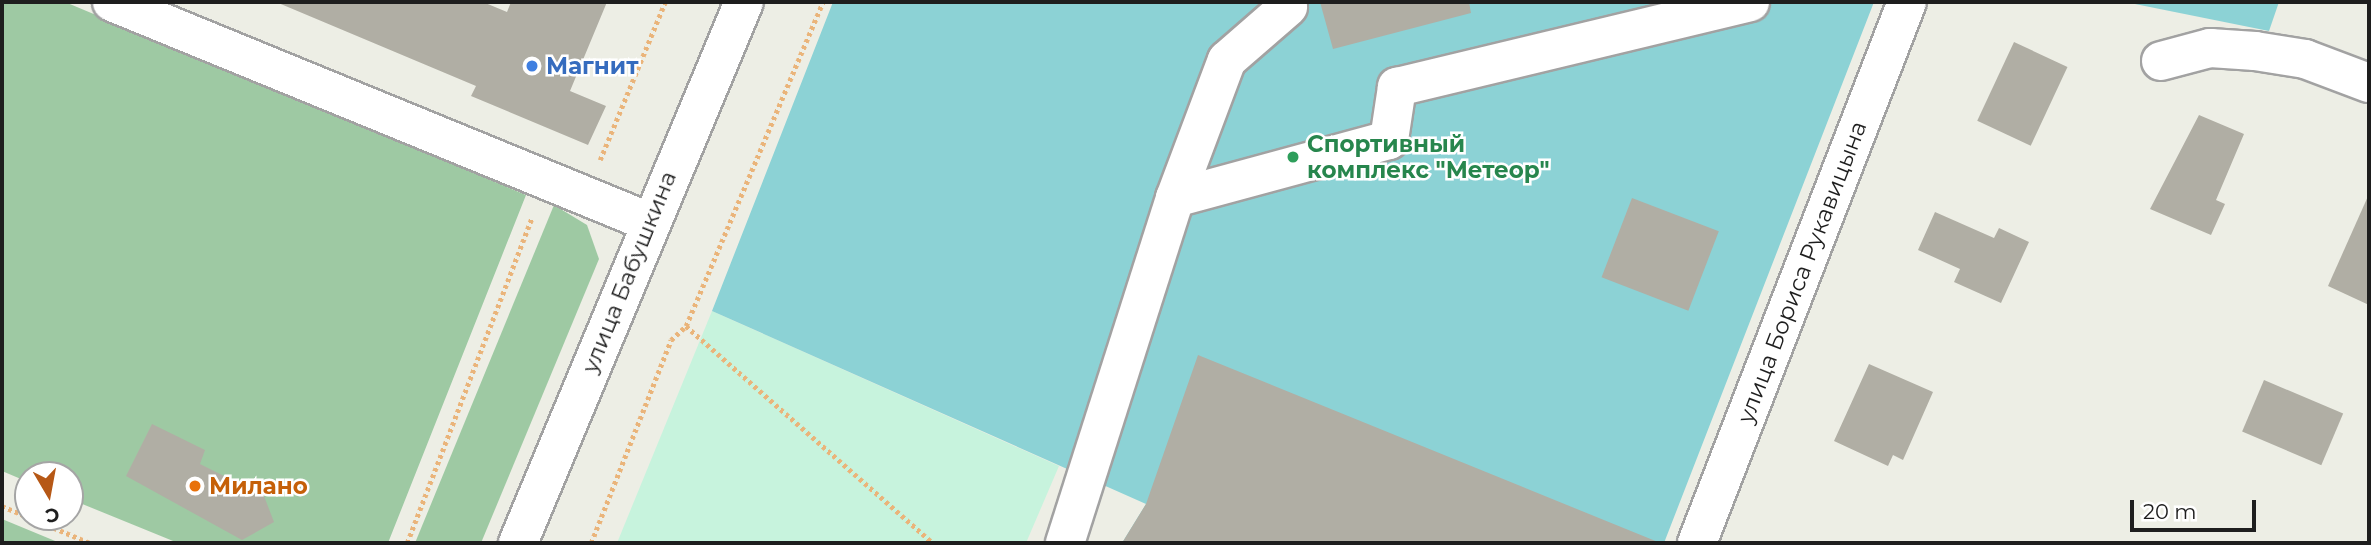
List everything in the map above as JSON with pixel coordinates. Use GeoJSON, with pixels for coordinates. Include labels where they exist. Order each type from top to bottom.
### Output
{"type":"FeatureCollection","features":[{"type":"Feature","properties":{"kind":"street"},"geometry":{"type":"LineString","coordinates":[[112,2],[649,222]]}},
{"type":"Feature","properties":{"kind":"street","name":"улица Бабушкина"},"geometry":{"type":"LineString","coordinates":[[518,543],[649,222],[744,2]]}},
{"type":"Feature","properties":{"kind":"street"},"geometry":{"type":"LineString","coordinates":[[1175,198],[1390,140],[1397,88],[1750,2]]}},
{"type":"Feature","properties":{"kind":"street","name":"улица Бориса Рукавицына"},"geometry":{"type":"LineString","coordinates":[[1697,543],[1907,2]]}},
{"type":"Feature","properties":{"kind":"street"},"geometry":{"type":"LineString","coordinates":[[1065,543],[1175,198],[1227,60],[1288,7]]}},
{"type":"Feature","properties":{"kind":"street"},"geometry":{"type":"LineString","coordinates":[[2161,61],[2210,48],[2305,59],[2369,83]]}},
{"type":"Feature","properties":{"kind":"path"},"geometry":{"type":"LineString","coordinates":[[586,196],[665,2]]}},
{"type":"Feature","properties":{"kind":"path"},"geometry":{"type":"LineString","coordinates":[[591,543],[671,340],[686,326],[823,2]]}},
{"type":"Feature","properties":{"kind":"path"},"geometry":{"type":"LineString","coordinates":[[407,543],[547,180]]}},
{"type":"Feature","properties":{"kind":"path"},"geometry":{"type":"LineString","coordinates":[[686,326],[933,543]]}},
{"type":"Feature","properties":{"kind":"path"},"geometry":{"type":"LineString","coordinates":[[2,506],[90,543]]}},
{"type":"Feature","properties":{"kind":"green space"},"geometry":{"type":"Polygon","coordinates":[[[2,2],[65,2],[526,195],[388,543],[178,543],[84,505],[84,461],[14,461],[14,476],[2,471],[2,2]]]}},
{"type":"Feature","properties":{"kind":"green space"},"geometry":{"type":"Polygon","coordinates":[[[554,205],[587,225],[599,259],[481,543],[415,543],[554,205]]]}},
{"type":"Feature","properties":{"kind":"green space"},"geometry":{"type":"Polygon","coordinates":[[[712,311],[1059,466],[1026,543],[617,543],[712,311]]]}},
{"type":"Feature","properties":{"kind":"green space"},"geometry":{"type":"Polygon","coordinates":[[[2,519],[14,524],[14,531],[31,531],[60,543],[2,543],[2,519]]]}},
{"type":"Feature","properties":{"kind":"shaded area","name":"Спортивный комплекс \"Метеор\""},"geometry":{"type":"Polygon","coordinates":[[[833,2],[1874,2],[1664,543],[1122,543],[1146,504],[712,311],[833,2]]]}},
{"type":"Feature","properties":{"kind":"shaded area"},"geometry":{"type":"Polygon","coordinates":[[[2125,2],[2279,2],[2269,31],[2125,2]]]}},
{"type":"Feature","properties":{"kind":"building"},"geometry":{"type":"Polygon","coordinates":[[[276,2],[483,2],[507,12],[511,2],[607,2],[570,91],[606,106],[588,145],[471,96],[476,86],[276,2]]]}},
{"type":"Feature","properties":{"kind":"building"},"geometry":{"type":"Polygon","coordinates":[[[1320,2],[1469,2],[1471,13],[1333,49],[1320,2]]]}},
{"type":"Feature","properties":{"kind":"building"},"geometry":{"type":"Polygon","coordinates":[[[2014,42],[2067,67],[2031,146],[1977,121],[2014,42]]]}},
{"type":"Feature","properties":{"kind":"building"},"geometry":{"type":"Polygon","coordinates":[[[2199,115],[2244,134],[2216,200],[2225,204],[2211,235],[2150,209],[2199,115]]]}},
{"type":"Feature","properties":{"kind":"building"},"geometry":{"type":"Polygon","coordinates":[[[2369,194],[2369,305],[2328,286],[2369,194]]]}},
{"type":"Feature","properties":{"kind":"building"},"geometry":{"type":"Polygon","coordinates":[[[1632,198],[1719,231],[1688,311],[1602,277],[1632,198]]]}},
{"type":"Feature","properties":{"kind":"building"},"geometry":{"type":"Polygon","coordinates":[[[1935,212],[1994,238],[1999,228],[2029,242],[2001,303],[1954,282],[1960,269],[1918,250],[1935,212]]]}},
{"type":"Feature","properties":{"kind":"building"},"geometry":{"type":"Polygon","coordinates":[[[1198,355],[1658,543],[1122,543],[1146,504],[1198,355]]]}},
{"type":"Feature","properties":{"kind":"building"},"geometry":{"type":"Polygon","coordinates":[[[1869,364],[1933,392],[1903,460],[1893,455],[1888,466],[1834,441],[1869,364]]]}},
{"type":"Feature","properties":{"kind":"building"},"geometry":{"type":"Polygon","coordinates":[[[2264,380],[2343,414],[2321,465],[2242,432],[2264,380]]]}},
{"type":"Feature","properties":{"kind":"building","name":"Милано"},"geometry":{"type":"Polygon","coordinates":[[[152,424],[205,450],[200,464],[264,496],[274,522],[242,540],[126,476],[152,424]]]}},
{"type":"Feature","properties":{"kind":"place","name":"Магнит"},"geometry":{"type":"Point","coordinates":[532,66]}},
{"type":"Feature","properties":{"kind":"place","name":"Спортивный комплекс \"Метеор\""},"geometry":{"type":"Point","coordinates":[1293,157]}},
{"type":"Feature","properties":{"kind":"place","name":"Милано"},"geometry":{"type":"Point","coordinates":[195,486]}}]}
